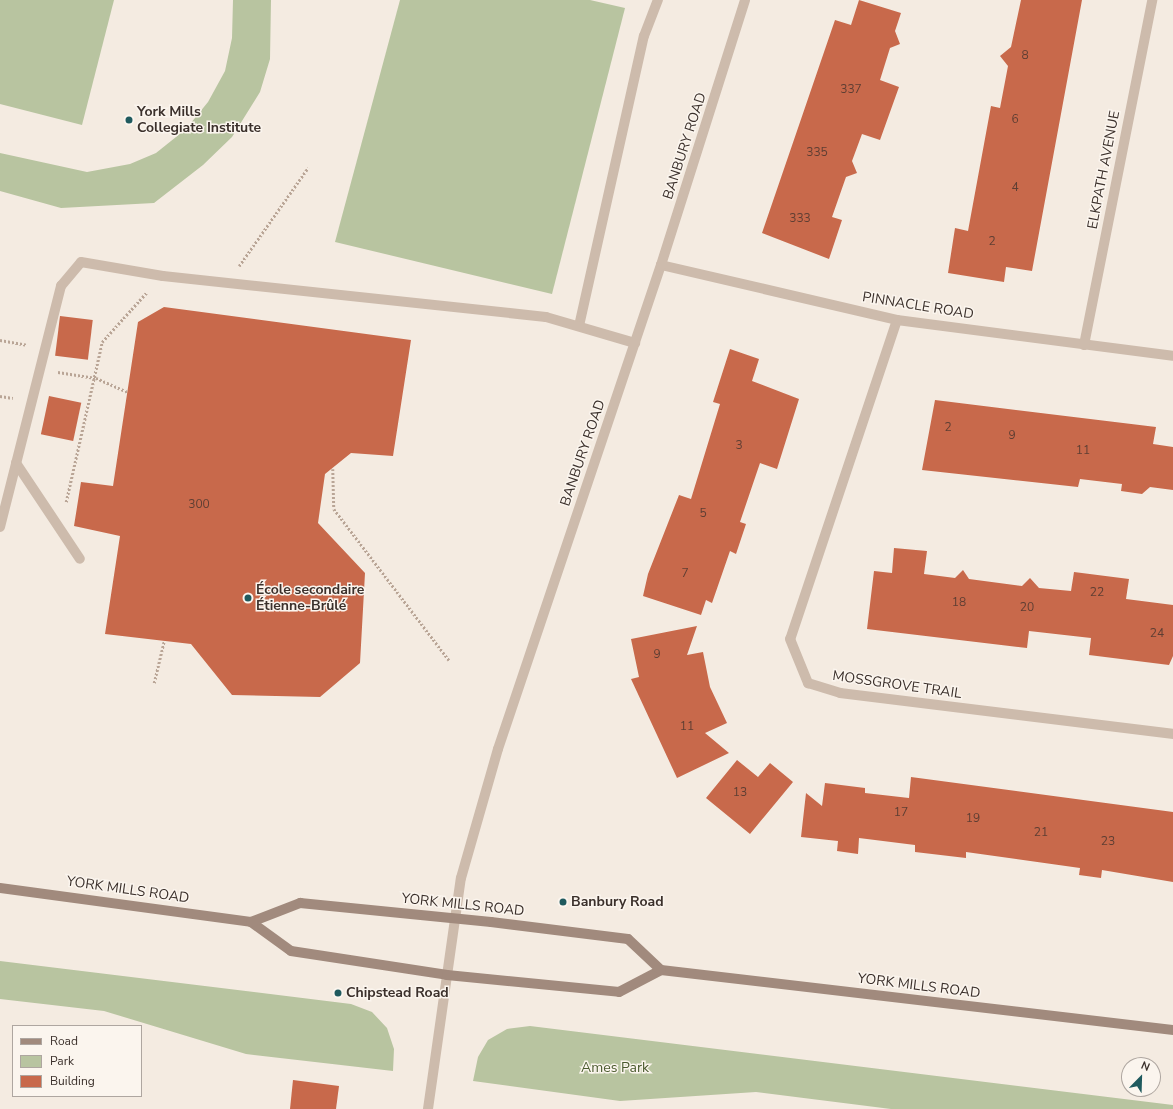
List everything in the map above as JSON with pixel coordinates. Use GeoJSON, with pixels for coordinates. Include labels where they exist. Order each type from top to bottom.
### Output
{"type":"FeatureCollection","features":[{"type":"Feature","properties":{"kind":"main road","name":"YORK MILLS ROAD"},"geometry":{"type":"LineString","coordinates":[[0,888],[251,922],[291,951],[447,975],[619,992],[661,970],[1173,1030]]}},
{"type":"Feature","properties":{"kind":"main road","name":"YORK MILLS ROAD"},"geometry":{"type":"LineString","coordinates":[[251,922],[300,903],[454,917],[628,939],[661,970]]}},
{"type":"Feature","properties":{"kind":"street"},"geometry":{"type":"LineString","coordinates":[[579,326],[644,36],[658,0]]}},
{"type":"Feature","properties":{"kind":"street","name":"BANBURY ROAD"},"geometry":{"type":"LineString","coordinates":[[447,975],[454,917],[461,878],[498,748],[661,265],[745,0]]}},
{"type":"Feature","properties":{"kind":"street","name":"ELKPATH AVENUE"},"geometry":{"type":"LineString","coordinates":[[1084,345],[1152,0]]}},
{"type":"Feature","properties":{"kind":"street"},"geometry":{"type":"LineString","coordinates":[[0,527],[61,286],[81,262],[163,276],[546,317],[635,343]]}},
{"type":"Feature","properties":{"kind":"street","name":"PINNACLE ROAD"},"geometry":{"type":"LineString","coordinates":[[661,265],[897,320],[1173,356]]}},
{"type":"Feature","properties":{"kind":"street","name":"MOSSGROVE TRAIL"},"geometry":{"type":"LineString","coordinates":[[897,320],[790,639],[808,683],[840,693],[1173,734]]}},
{"type":"Feature","properties":{"kind":"street"},"geometry":{"type":"LineString","coordinates":[[16,463],[60,526],[80,559]]}},
{"type":"Feature","properties":{"kind":"street"},"geometry":{"type":"LineString","coordinates":[[428,1109],[447,975]]}},
{"type":"Feature","properties":{"kind":"path"},"geometry":{"type":"LineString","coordinates":[[227,283],[308,168]]}},
{"type":"Feature","properties":{"kind":"path"},"geometry":{"type":"LineString","coordinates":[[60,526],[96,378],[102,342],[163,276]]}},
{"type":"Feature","properties":{"kind":"path"},"geometry":{"type":"LineString","coordinates":[[0,340],[46,348]]}},
{"type":"Feature","properties":{"kind":"path"},"geometry":{"type":"LineString","coordinates":[[40,369],[96,378],[128,392]]}},
{"type":"Feature","properties":{"kind":"path"},"geometry":{"type":"LineString","coordinates":[[333,469],[334,509],[449,660]]}},
{"type":"Feature","properties":{"kind":"path"},"geometry":{"type":"LineString","coordinates":[[154,683],[164,641]]}},
{"type":"Feature","properties":{"kind":"green space"},"geometry":{"type":"Polygon","coordinates":[[[0,0],[114,0],[82,125],[0,104],[0,0]]]}},
{"type":"Feature","properties":{"kind":"green space"},"geometry":{"type":"Polygon","coordinates":[[[233,0],[271,0],[270,59],[260,92],[232,137],[203,165],[154,203],[61,208],[0,191],[0,153],[87,172],[130,164],[156,153],[186,129],[208,102],[225,71],[232,38],[233,0]]]}},
{"type":"Feature","properties":{"kind":"green space"},"geometry":{"type":"Polygon","coordinates":[[[400,0],[590,0],[625,8],[552,294],[335,242],[400,0]]]}},
{"type":"Feature","properties":{"kind":"green space"},"geometry":{"type":"Polygon","coordinates":[[[0,961],[351,1004],[372,1012],[387,1028],[394,1049],[393,1071],[246,1054],[104,1011],[0,999],[0,961]]]}},
{"type":"Feature","properties":{"kind":"green space","name":"Ames Park"},"geometry":{"type":"Polygon","coordinates":[[[530,1026],[1173,1105],[1173,1109],[891,1109],[756,1092],[620,1101],[473,1081],[478,1057],[488,1040],[507,1029],[530,1026]]]}},
{"type":"Feature","properties":{"kind":"building"},"geometry":{"type":"Polygon","coordinates":[[[859,0],[901,13],[895,31],[900,44],[890,48],[880,80],[899,87],[880,140],[862,134],[852,161],[857,173],[846,177],[832,217],[842,220],[829,259],[762,233],[835,20],[851,25],[859,0]]]}},
{"type":"Feature","properties":{"kind":"building"},"geometry":{"type":"Polygon","coordinates":[[[1021,0],[1082,0],[1032,271],[1006,267],[1004,282],[948,273],[955,228],[968,231],[991,106],[1000,108],[1008,66],[1000,56],[1011,47],[1021,0]]]}},
{"type":"Feature","properties":{"kind":"building"},"geometry":{"type":"Polygon","coordinates":[[[164,307],[411,340],[393,456],[351,453],[325,474],[318,523],[365,573],[360,663],[320,697],[232,695],[191,644],[105,634],[120,536],[74,526],[81,482],[113,486],[138,322],[164,307]]]}},
{"type":"Feature","properties":{"kind":"building"},"geometry":{"type":"Polygon","coordinates":[[[60,316],[93,320],[88,360],[55,356],[60,316]]]}},
{"type":"Feature","properties":{"kind":"building"},"geometry":{"type":"Polygon","coordinates":[[[730,349],[759,359],[752,381],[799,399],[777,469],[760,463],[740,522],[746,524],[736,554],[730,551],[712,603],[706,600],[701,615],[643,596],[648,574],[679,495],[691,499],[720,404],[713,402],[730,349]]]}},
{"type":"Feature","properties":{"kind":"building"},"geometry":{"type":"Polygon","coordinates":[[[49,396],[81,403],[73,441],[41,434],[49,396]]]}},
{"type":"Feature","properties":{"kind":"building"},"geometry":{"type":"Polygon","coordinates":[[[935,400],[1156,427],[1153,444],[1173,447],[1173,490],[1150,487],[1142,494],[1121,491],[1122,484],[1080,479],[1078,487],[922,470],[935,400]]]}},
{"type":"Feature","properties":{"kind":"building"},"geometry":{"type":"Polygon","coordinates":[[[894,548],[927,551],[924,574],[955,578],[963,570],[969,579],[1022,586],[1030,578],[1039,588],[1071,591],[1074,572],[1129,579],[1126,599],[1173,605],[1173,656],[1169,665],[1089,655],[1091,638],[1029,631],[1027,648],[867,629],[874,571],[892,573],[894,548]]]}},
{"type":"Feature","properties":{"kind":"building"},"geometry":{"type":"Polygon","coordinates":[[[697,626],[687,655],[703,652],[710,687],[727,723],[705,733],[729,753],[677,778],[631,679],[639,677],[631,639],[697,626]]]}},
{"type":"Feature","properties":{"kind":"building"},"geometry":{"type":"Polygon","coordinates":[[[737,760],[758,777],[770,763],[793,782],[750,834],[706,798],[737,760]]]}},
{"type":"Feature","properties":{"kind":"building"},"geometry":{"type":"Polygon","coordinates":[[[911,777],[1173,812],[1173,882],[1102,870],[1101,878],[1079,875],[1080,868],[966,852],[966,858],[915,852],[915,845],[859,838],[858,854],[837,851],[838,841],[801,837],[806,793],[822,806],[825,783],[865,788],[865,793],[909,798],[911,777]]]}},
{"type":"Feature","properties":{"kind":"building"},"geometry":{"type":"Polygon","coordinates":[[[293,1080],[339,1086],[336,1109],[290,1109],[293,1080]]]}},
{"type":"Feature","properties":{"kind":"place","name":"York Mills Collegiate Institute"},"geometry":{"type":"Point","coordinates":[129,120]}},
{"type":"Feature","properties":{"kind":"place","name":"École secondaire Étienne-Brûlé"},"geometry":{"type":"Point","coordinates":[248,598]}},
{"type":"Feature","properties":{"kind":"place","name":"Banbury Road"},"geometry":{"type":"Point","coordinates":[563,902]}},
{"type":"Feature","properties":{"kind":"place","name":"Chipstead Road"},"geometry":{"type":"Point","coordinates":[338,993]}}]}
